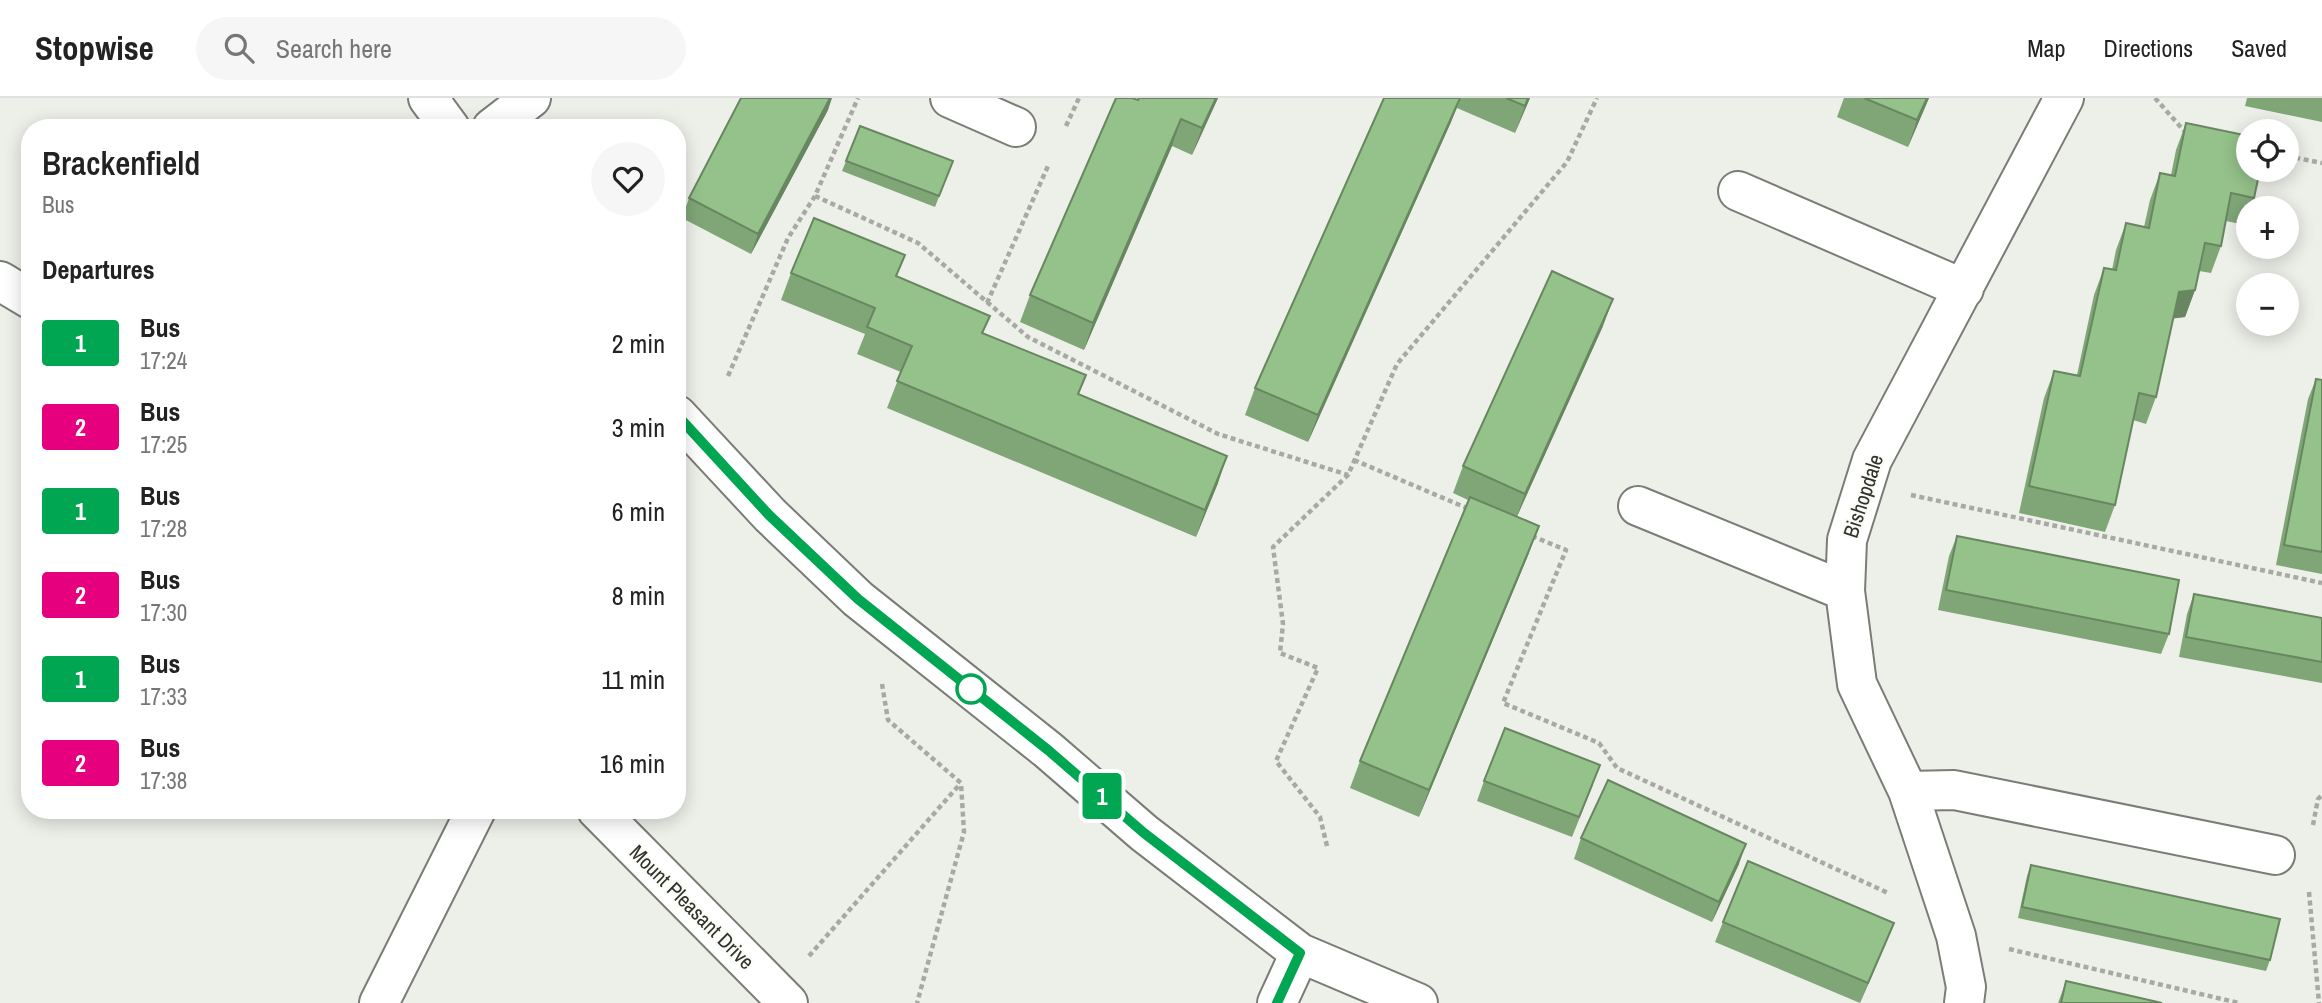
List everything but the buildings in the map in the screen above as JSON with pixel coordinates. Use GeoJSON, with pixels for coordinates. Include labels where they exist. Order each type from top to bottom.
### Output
{"type":"FeatureCollection","features":[{"type":"Feature","properties":{"kind":"street"},"geometry":{"type":"LineString","coordinates":[[428,98],[443,119]]}},
{"type":"Feature","properties":{"kind":"street"},"geometry":{"type":"LineString","coordinates":[[504,119],[531,98]]}},
{"type":"Feature","properties":{"kind":"street"},"geometry":{"type":"LineString","coordinates":[[950,98],[1016,127]]}},
{"type":"Feature","properties":{"kind":"street","name":"Bishopdale"},"geometry":{"type":"LineString","coordinates":[[1964,1003],[1966,987],[1956,936],[1908,791],[1857,684],[1844,591],[1847,540],[1872,460],[2064,98]]}},
{"type":"Feature","properties":{"kind":"street"},"geometry":{"type":"LineString","coordinates":[[1738,191],[1964,289]]}},
{"type":"Feature","properties":{"kind":"street"},"geometry":{"type":"LineString","coordinates":[[0,281],[21,294]]}},
{"type":"Feature","properties":{"kind":"street"},"geometry":{"type":"LineString","coordinates":[[686,425],[769,515],[858,599],[1048,750],[1144,833],[1300,953],[1418,1003]]}},
{"type":"Feature","properties":{"kind":"street"},"geometry":{"type":"LineString","coordinates":[[1638,506],[1844,591]]}},
{"type":"Feature","properties":{"kind":"street"},"geometry":{"type":"LineString","coordinates":[[1908,791],[1954,790],[2275,856]]}},
{"type":"Feature","properties":{"kind":"street"},"geometry":{"type":"LineString","coordinates":[[379,1003],[471,819]]}},
{"type":"Feature","properties":{"kind":"street","name":"Mount Pleasant Drive"},"geometry":{"type":"LineString","coordinates":[[606,819],[783,998]]}},
{"type":"Feature","properties":{"kind":"street"},"geometry":{"type":"LineString","coordinates":[[1277,1003],[1300,953]]}},
{"type":"Feature","properties":{"kind":"path"},"geometry":{"type":"LineString","coordinates":[[728,376],[788,238],[815,196],[858,98]]}},
{"type":"Feature","properties":{"kind":"path"},"geometry":{"type":"LineString","coordinates":[[1061,136],[1079,98]]}},
{"type":"Feature","properties":{"kind":"path"},"geometry":{"type":"LineString","coordinates":[[1327,846],[1320,817],[1276,761],[1318,668],[1280,653],[1283,624],[1273,547],[1348,475],[1397,364],[1567,162],[1597,98]]}},
{"type":"Feature","properties":{"kind":"path"},"geometry":{"type":"LineString","coordinates":[[2155,98],[2185,133],[2198,136]]}},
{"type":"Feature","properties":{"kind":"path"},"geometry":{"type":"LineString","coordinates":[[2299,158],[2322,163]]}},
{"type":"Feature","properties":{"kind":"path"},"geometry":{"type":"LineString","coordinates":[[987,303],[1050,160]]}},
{"type":"Feature","properties":{"kind":"path"},"geometry":{"type":"LineString","coordinates":[[815,196],[918,243],[1028,337],[1218,435],[1348,475]]}},
{"type":"Feature","properties":{"kind":"path"},"geometry":{"type":"LineString","coordinates":[[1354,460],[1479,513]]}},
{"type":"Feature","properties":{"kind":"path"},"geometry":{"type":"LineString","coordinates":[[1866,485],[2322,583]]}},
{"type":"Feature","properties":{"kind":"path"},"geometry":{"type":"LineString","coordinates":[[1529,534],[1566,550],[1503,703],[1599,743],[1617,768],[1899,898],[1956,936],[2162,987],[2239,1003]]}},
{"type":"Feature","properties":{"kind":"path"},"geometry":{"type":"LineString","coordinates":[[882,682],[888,720],[961,783],[964,832],[917,1003]]}},
{"type":"Feature","properties":{"kind":"path"},"geometry":{"type":"LineString","coordinates":[[783,998],[961,783]]}},
{"type":"Feature","properties":{"kind":"path"},"geometry":{"type":"LineString","coordinates":[[2312,834],[2318,799],[2322,796]]}},
{"type":"Feature","properties":{"kind":"path"},"geometry":{"type":"LineString","coordinates":[[2308,882],[2319,1003]]}},
{"type":"Feature","properties":{"kind":"bus line","name":"1"},"geometry":{"type":"LineString","coordinates":[[686,425],[769,515],[858,599],[1048,750],[1144,833],[1300,953],[1277,1003]]}}]}
